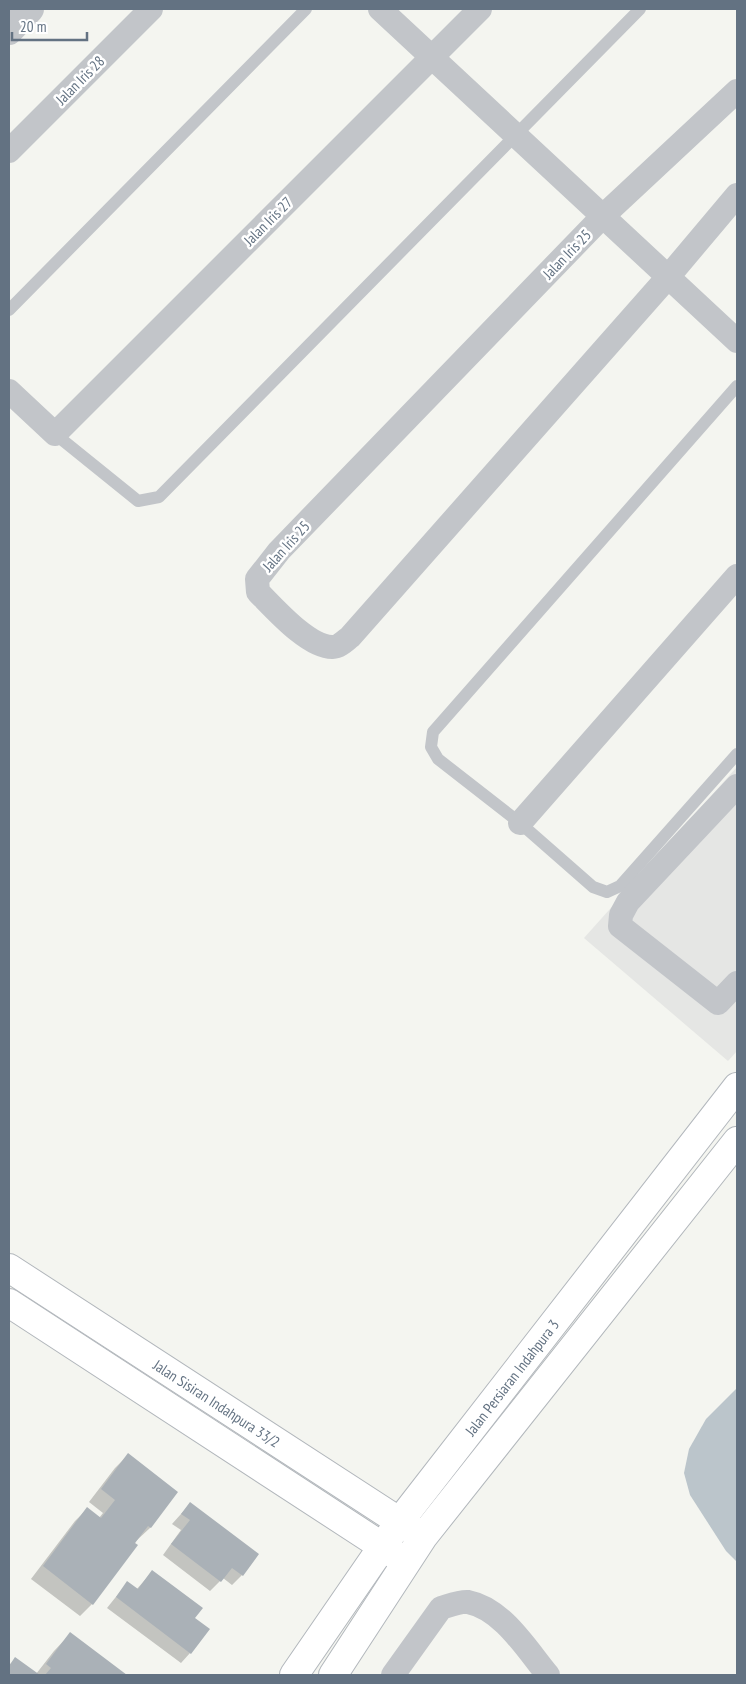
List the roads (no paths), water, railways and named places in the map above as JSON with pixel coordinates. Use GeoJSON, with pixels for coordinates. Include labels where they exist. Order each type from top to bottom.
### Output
{"type":"FeatureCollection","features":[{"type":"Feature","properties":{"kind":"main road","name":"Jalan Persiaran Indahpura 3"},"geometry":{"type":"LineString","coordinates":[[294,1675],[400,1521],[737,1087]]}},
{"type":"Feature","properties":{"kind":"main road","name":"Jalan Persiaran Indahpura 3"},"geometry":{"type":"LineString","coordinates":[[334,1675],[423,1537],[737,1141]]}},
{"type":"Feature","properties":{"kind":"main road","name":"Jalan Sisiran Indahpura 33/2"},"geometry":{"type":"LineString","coordinates":[[9,1268],[219,1407],[423,1537]]}},
{"type":"Feature","properties":{"kind":"main road","name":"Jalan Sisiran Indahpura 33/2"},"geometry":{"type":"LineString","coordinates":[[9,1303],[76,1349],[383,1546],[406,1563]]}},
{"type":"Feature","properties":{"kind":"street"},"geometry":{"type":"LineString","coordinates":[[9,31],[30,9]]}},
{"type":"Feature","properties":{"kind":"street","name":"Jalan Iris 28"},"geometry":{"type":"LineString","coordinates":[[9,151],[151,9]]}},
{"type":"Feature","properties":{"kind":"street"},"geometry":{"type":"LineString","coordinates":[[380,9],[737,341]]}},
{"type":"Feature","properties":{"kind":"street","name":"Jalan Iris 27"},"geometry":{"type":"LineString","coordinates":[[56,434],[480,9]]}},
{"type":"Feature","properties":{"kind":"street","name":"Jalan Iris 25"},"geometry":{"type":"LineString","coordinates":[[737,91],[603,216],[279,552],[257,579],[258,592],[304,635],[321,646],[336,647],[350,637],[668,277],[737,195]]}},
{"type":"Feature","properties":{"kind":"street"},"geometry":{"type":"LineString","coordinates":[[9,391],[56,434]]}},
{"type":"Feature","properties":{"kind":"street"},"geometry":{"type":"LineString","coordinates":[[520,823],[737,576]]}},
{"type":"Feature","properties":{"kind":"street"},"geometry":{"type":"LineString","coordinates":[[737,786],[628,902],[621,915],[620,926],[718,1003],[737,983]]}},
{"type":"Feature","properties":{"kind":"street"},"geometry":{"type":"LineString","coordinates":[[393,1675],[441,1608],[467,1602],[488,1611],[506,1625],[548,1675]]}},
{"type":"Feature","properties":{"kind":"lane"},"geometry":{"type":"LineString","coordinates":[[9,310],[306,9]]}},
{"type":"Feature","properties":{"kind":"lane"},"geometry":{"type":"LineString","coordinates":[[56,434],[138,501],[159,498],[640,9]]}},
{"type":"Feature","properties":{"kind":"lane"},"geometry":{"type":"LineString","coordinates":[[737,386],[433,732],[430,747],[438,759],[520,823],[593,887],[607,892],[620,886],[737,754]]}}]}
